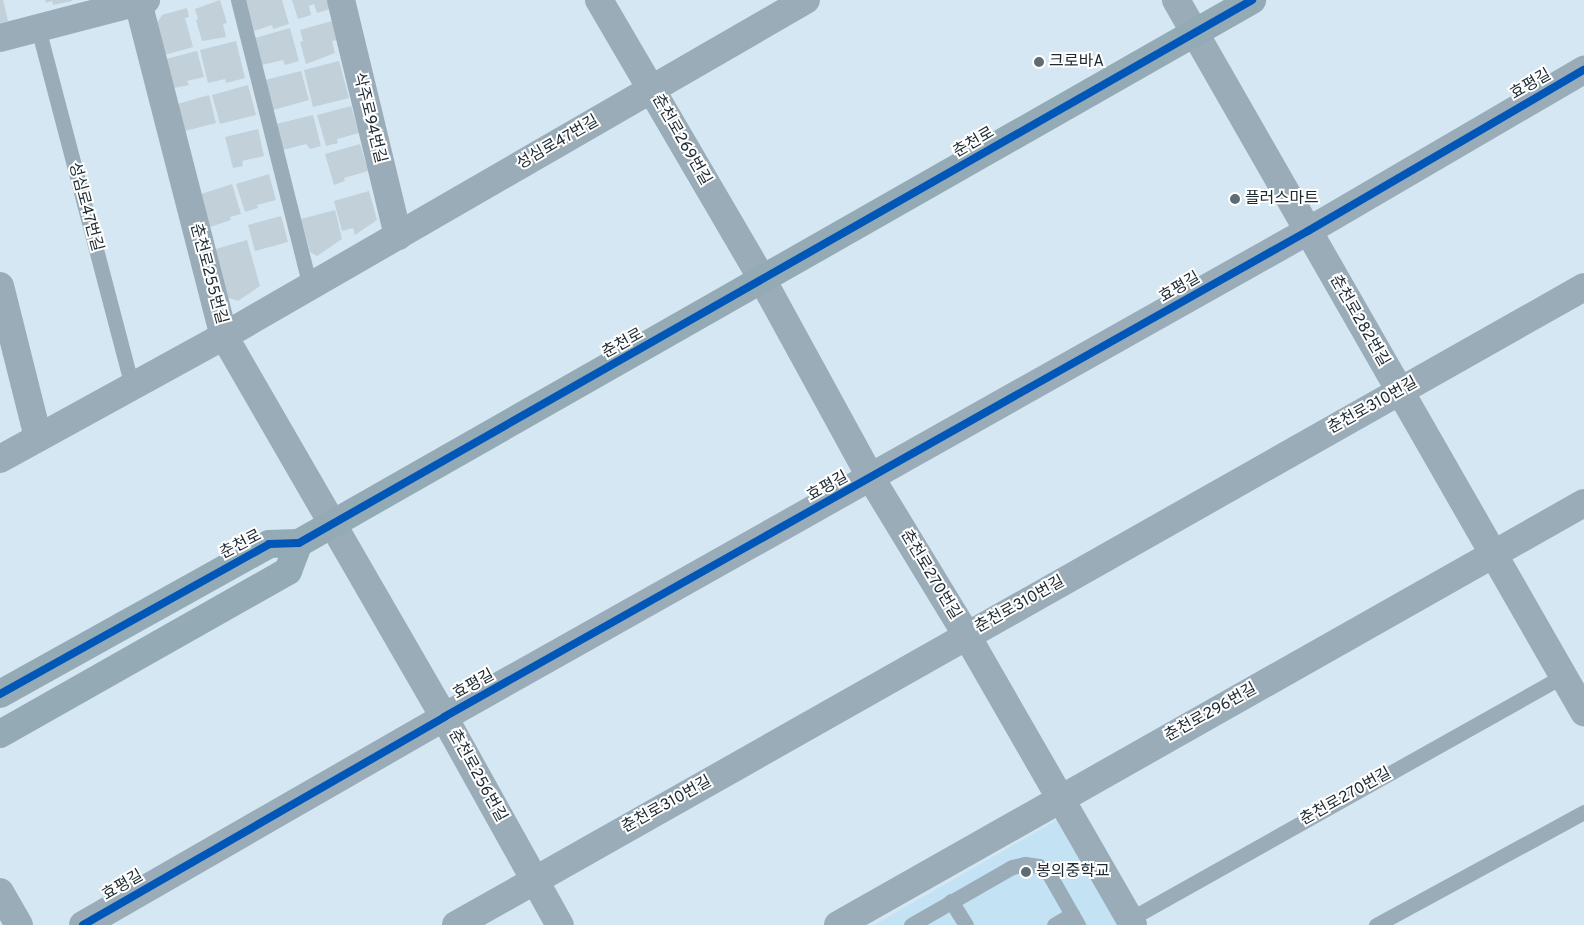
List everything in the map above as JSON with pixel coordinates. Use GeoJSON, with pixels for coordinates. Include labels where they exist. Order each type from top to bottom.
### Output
{"type":"FeatureCollection","features":[{"type":"Feature","properties":{"kind":"street","name":"삭주로94번길"},"geometry":{"type":"LineString","coordinates":[[341,0],[398,236]]}},
{"type":"Feature","properties":{"kind":"street","name":"춘천로269번길"},"geometry":{"type":"LineString","coordinates":[[599,0],[763,281]]}},
{"type":"Feature","properties":{"kind":"street","name":"성심로47번길"},"geometry":{"type":"LineString","coordinates":[[0,459],[224,336],[806,0]]}},
{"type":"Feature","properties":{"kind":"street","name":"춘천로282번길"},"geometry":{"type":"LineString","coordinates":[[1176,0],[1584,712]]}},
{"type":"Feature","properties":{"kind":"street","name":"춘천로"},"geometry":{"type":"LineString","coordinates":[[0,694],[269,544],[299,543],[763,281],[1252,0]]}},
{"type":"Feature","properties":{"kind":"street"},"geometry":{"type":"LineString","coordinates":[[0,38],[142,1]]}},
{"type":"Feature","properties":{"kind":"street","name":"춘천로255번길"},"geometry":{"type":"LineString","coordinates":[[142,1],[224,336],[334,523]]}},
{"type":"Feature","properties":{"kind":"street","name":"효평길"},"geometry":{"type":"LineString","coordinates":[[83,925],[444,717],[1308,231],[1584,70]]}},
{"type":"Feature","properties":{"kind":"street","name":"춘천로270번길"},"geometry":{"type":"LineString","coordinates":[[763,281],[871,478],[967,636],[1132,922]]}},
{"type":"Feature","properties":{"kind":"street"},"geometry":{"type":"LineString","coordinates":[[0,286],[38,437]]}},
{"type":"Feature","properties":{"kind":"street","name":"춘천로310번길"},"geometry":{"type":"LineString","coordinates":[[456,925],[1584,287]]}},
{"type":"Feature","properties":{"kind":"street","name":"춘천로296번길"},"geometry":{"type":"LineString","coordinates":[[838,925],[1584,503]]}},
{"type":"Feature","properties":{"kind":"street","name":"춘천로256번길"},"geometry":{"type":"LineString","coordinates":[[334,523],[560,925]]}},
{"type":"Feature","properties":{"kind":"street"},"geometry":{"type":"LineString","coordinates":[[0,734],[288,571],[299,543]]}},
{"type":"Feature","properties":{"kind":"street"},"geometry":{"type":"LineString","coordinates":[[0,892],[19,925]]}},
{"type":"Feature","properties":{"kind":"lane"},"geometry":{"type":"LineString","coordinates":[[238,0],[310,286]]}},
{"type":"Feature","properties":{"kind":"lane","name":"성심로47번길"},"geometry":{"type":"LineString","coordinates":[[38,28],[132,386]]}},
{"type":"Feature","properties":{"kind":"lane","name":"춘천로270번길"},"geometry":{"type":"LineString","coordinates":[[1132,922],[1563,676]]}},
{"type":"Feature","properties":{"kind":"lane"},"geometry":{"type":"LineString","coordinates":[[1376,925],[1584,812]]}},
{"type":"Feature","properties":{"kind":"lane"},"geometry":{"type":"LineString","coordinates":[[911,925],[1012,867],[1025,864],[1039,866],[1049,874],[1075,920],[1054,925]]}},
{"type":"Feature","properties":{"kind":"lane"},"geometry":{"type":"LineString","coordinates":[[951,902],[966,925]]}},
{"type":"Feature","properties":{"kind":"shaded area","name":"봉의중학교"},"geometry":{"type":"Polygon","coordinates":[[[1057,820],[1117,925],[874,925],[1057,820]]]}},
{"type":"Feature","properties":{"kind":"building"},"geometry":{"type":"Polygon","coordinates":[[[0,0],[3,0],[8,21],[0,23],[0,0]]]}},
{"type":"Feature","properties":{"kind":"building"},"geometry":{"type":"Polygon","coordinates":[[[45,0],[72,1],[53,5],[52,1],[46,3],[45,0]]]}},
{"type":"Feature","properties":{"kind":"building"},"geometry":{"type":"Polygon","coordinates":[[[220,0],[227,23],[223,24],[226,37],[202,41],[195,9],[220,0]]]}},
{"type":"Feature","properties":{"kind":"building"},"geometry":{"type":"Polygon","coordinates":[[[245,0],[282,0],[289,24],[273,29],[272,25],[254,31],[245,0]]]}},
{"type":"Feature","properties":{"kind":"building"},"geometry":{"type":"Polygon","coordinates":[[[292,0],[327,0],[330,9],[317,13],[314,4],[309,6],[311,15],[298,19],[292,0]]]}},
{"type":"Feature","properties":{"kind":"building"},"geometry":{"type":"Polygon","coordinates":[[[187,8],[189,17],[185,18],[193,47],[161,56],[154,28],[162,15],[187,8]]]}},
{"type":"Feature","properties":{"kind":"building"},"geometry":{"type":"Polygon","coordinates":[[[332,21],[337,40],[332,41],[335,53],[306,64],[300,42],[303,41],[300,30],[332,21]]]}},
{"type":"Feature","properties":{"kind":"building"},"geometry":{"type":"Polygon","coordinates":[[[290,28],[299,61],[285,65],[283,60],[262,65],[255,38],[290,28]]]}},
{"type":"Feature","properties":{"kind":"building"},"geometry":{"type":"Polygon","coordinates":[[[236,41],[245,78],[226,83],[225,79],[208,83],[200,50],[236,41]]]}},
{"type":"Feature","properties":{"kind":"building"},"geometry":{"type":"Polygon","coordinates":[[[197,51],[204,77],[187,81],[189,85],[169,89],[162,60],[197,51]]]}},
{"type":"Feature","properties":{"kind":"building"},"geometry":{"type":"Polygon","coordinates":[[[339,61],[349,98],[313,107],[304,70],[339,61]]]}},
{"type":"Feature","properties":{"kind":"building"},"geometry":{"type":"Polygon","coordinates":[[[301,71],[309,100],[273,110],[265,80],[301,71]]]}},
{"type":"Feature","properties":{"kind":"building"},"geometry":{"type":"Polygon","coordinates":[[[248,85],[256,115],[220,124],[212,95],[248,85]]]}},
{"type":"Feature","properties":{"kind":"building"},"geometry":{"type":"Polygon","coordinates":[[[209,95],[216,123],[181,132],[174,105],[209,95]]]}},
{"type":"Feature","properties":{"kind":"building"},"geometry":{"type":"Polygon","coordinates":[[[351,106],[359,133],[337,139],[338,143],[326,146],[317,115],[351,106]]]}},
{"type":"Feature","properties":{"kind":"building"},"geometry":{"type":"Polygon","coordinates":[[[313,115],[321,146],[310,149],[306,144],[283,150],[276,124],[313,115]]]}},
{"type":"Feature","properties":{"kind":"building"},"geometry":{"type":"Polygon","coordinates":[[[258,129],[264,156],[242,161],[243,166],[233,168],[225,137],[258,129]]]}},
{"type":"Feature","properties":{"kind":"building"},"geometry":{"type":"Polygon","coordinates":[[[360,144],[368,171],[344,178],[345,181],[334,185],[325,154],[360,144]]]}},
{"type":"Feature","properties":{"kind":"building"},"geometry":{"type":"Polygon","coordinates":[[[269,174],[276,200],[257,205],[258,208],[245,212],[236,184],[269,174]]]}},
{"type":"Feature","properties":{"kind":"building"},"geometry":{"type":"Polygon","coordinates":[[[232,184],[241,214],[230,217],[231,220],[207,228],[198,195],[232,184]]]}},
{"type":"Feature","properties":{"kind":"building"},"geometry":{"type":"Polygon","coordinates":[[[369,191],[377,220],[355,235],[353,228],[342,231],[334,201],[369,191]]]}},
{"type":"Feature","properties":{"kind":"building"},"geometry":{"type":"Polygon","coordinates":[[[335,210],[342,239],[317,256],[310,252],[301,219],[335,210]]]}},
{"type":"Feature","properties":{"kind":"building"},"geometry":{"type":"Polygon","coordinates":[[[281,216],[288,242],[255,251],[248,225],[281,216]]]}},
{"type":"Feature","properties":{"kind":"building"},"geometry":{"type":"Polygon","coordinates":[[[247,240],[260,286],[238,301],[221,295],[209,251],[247,240]]]}},
{"type":"Feature","properties":{"kind":"cycle path"},"geometry":{"type":"LineString","coordinates":[[0,694],[269,544],[299,543],[1252,0]]}},
{"type":"Feature","properties":{"kind":"cycle path"},"geometry":{"type":"LineString","coordinates":[[83,925],[444,717],[1308,231],[1584,70]]}},
{"type":"Feature","properties":{"kind":"place","name":"크로바A"},"geometry":{"type":"Point","coordinates":[1039,62]}},
{"type":"Feature","properties":{"kind":"place","name":"플러스마트"},"geometry":{"type":"Point","coordinates":[1235,199]}},
{"type":"Feature","properties":{"kind":"place","name":"봉의중학교"},"geometry":{"type":"Point","coordinates":[1026,872]}}]}
